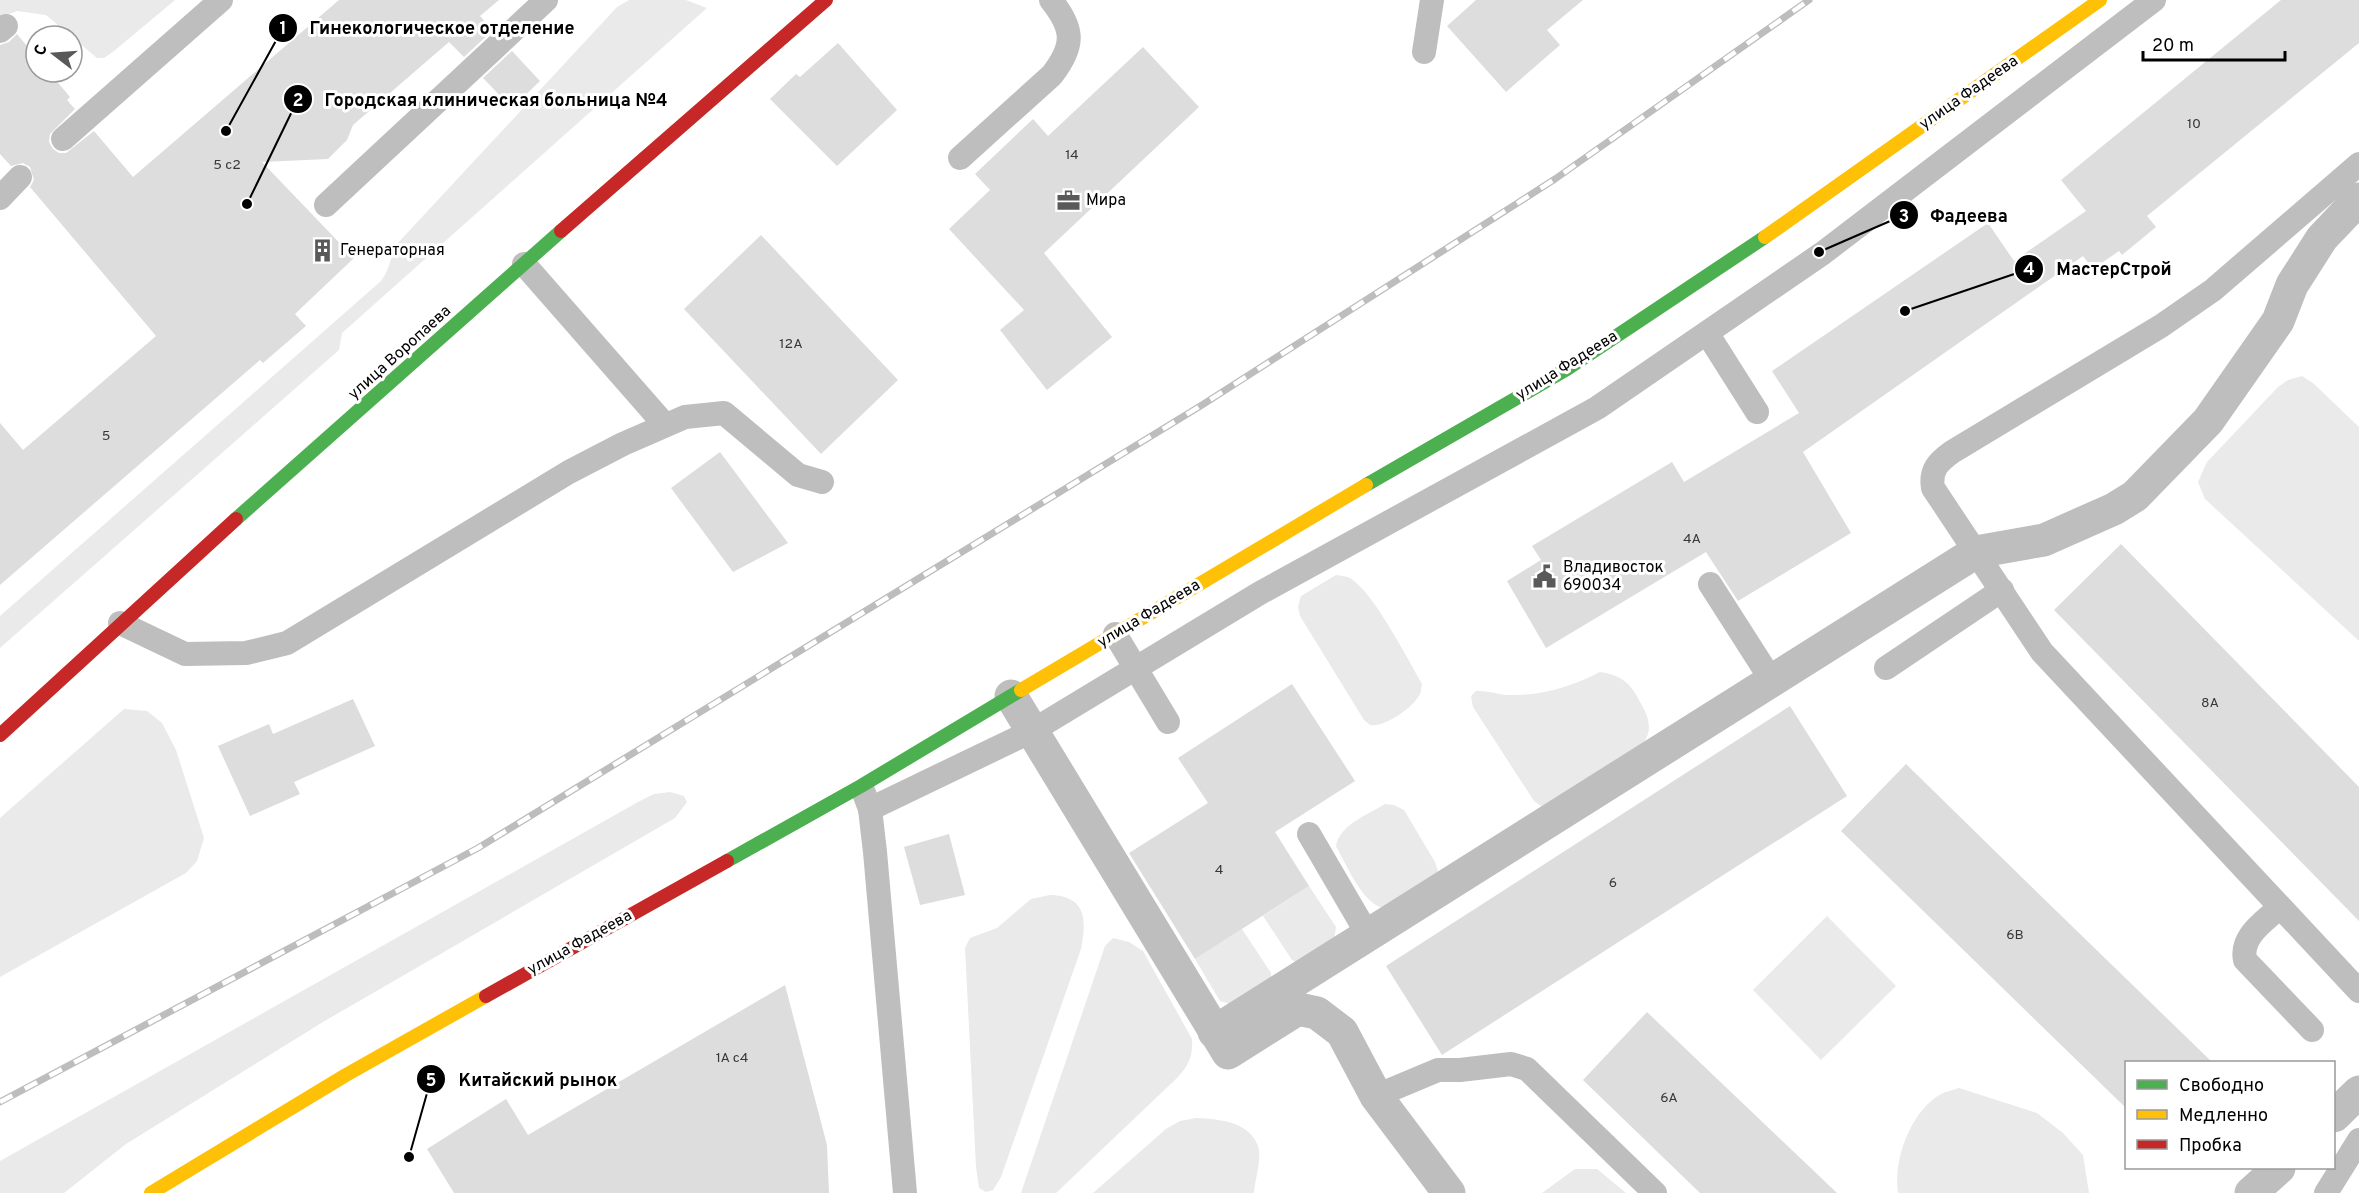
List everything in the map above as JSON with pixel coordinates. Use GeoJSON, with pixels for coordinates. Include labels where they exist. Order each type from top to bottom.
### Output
{"type":"FeatureCollection","features":[{"type":"Feature","properties":{"kind":"main road","name":"улица Воропаева"},"geometry":{"type":"LineString","coordinates":[[0,735],[120,623],[524,264],[826,0]]}},
{"type":"Feature","properties":{"kind":"main road","name":"улица Фадеева"},"geometry":{"type":"LineString","coordinates":[[150,1193],[346,1075],[861,786],[1567,369],[1801,213],[2100,0]]}},
{"type":"Feature","properties":{"kind":"street"},"geometry":{"type":"LineString","coordinates":[[1214,1032],[1976,552],[2044,540],[2081,525],[2135,496],[2208,421],[2278,321],[2292,285],[2322,238],[2359,199]]}},
{"type":"Feature","properties":{"kind":"street"},"geometry":{"type":"LineString","coordinates":[[1011,696],[1228,1053],[1298,1009],[1317,1013],[1342,1032],[1376,1096],[1449,1193]]}},
{"type":"Feature","properties":{"kind":"street"},"geometry":{"type":"LineString","coordinates":[[2335,1115],[2359,1092]]}},
{"type":"Feature","properties":{"kind":"street"},"geometry":{"type":"LineString","coordinates":[[2251,1193],[2277,1169]]}},
{"type":"Feature","properties":{"kind":"lane"},"geometry":{"type":"LineString","coordinates":[[63,139],[221,0]]}},
{"type":"Feature","properties":{"kind":"lane"},"geometry":{"type":"LineString","coordinates":[[326,205],[546,0]]}},
{"type":"Feature","properties":{"kind":"lane"},"geometry":{"type":"LineString","coordinates":[[960,158],[1052,75],[1062,62],[1068,49],[1070,33],[1064,16],[1051,0]]}},
{"type":"Feature","properties":{"kind":"lane"},"geometry":{"type":"LineString","coordinates":[[1424,52],[1432,0]]}},
{"type":"Feature","properties":{"kind":"lane"},"geometry":{"type":"LineString","coordinates":[[870,809],[1032,732],[1260,592],[1597,408],[1823,253],[2154,0]]}},
{"type":"Feature","properties":{"kind":"lane"},"geometry":{"type":"LineString","coordinates":[[2359,164],[2213,290],[2161,326],[1952,452],[1936,466],[1931,477],[1933,488],[2042,652],[2359,991]]}},
{"type":"Feature","properties":{"kind":"lane"},"geometry":{"type":"LineString","coordinates":[[0,198],[20,177]]}},
{"type":"Feature","properties":{"kind":"lane"},"geometry":{"type":"LineString","coordinates":[[524,264],[665,425]]}},
{"type":"Feature","properties":{"kind":"lane"},"geometry":{"type":"LineString","coordinates":[[1707,333],[1756,412]]}},
{"type":"Feature","properties":{"kind":"lane"},"geometry":{"type":"LineString","coordinates":[[120,623],[185,654],[246,653],[287,643],[569,472],[623,444],[685,417],[724,413],[798,475],[822,482]]}},
{"type":"Feature","properties":{"kind":"lane"},"geometry":{"type":"LineString","coordinates":[[1710,584],[1772,681]]}},
{"type":"Feature","properties":{"kind":"lane"},"geometry":{"type":"LineString","coordinates":[[1886,668],[2002,590]]}},
{"type":"Feature","properties":{"kind":"lane"},"geometry":{"type":"LineString","coordinates":[[1115,634],[1168,722]]}},
{"type":"Feature","properties":{"kind":"lane"},"geometry":{"type":"LineString","coordinates":[[861,786],[870,809],[905,1193]]}},
{"type":"Feature","properties":{"kind":"lane"},"geometry":{"type":"LineString","coordinates":[[1309,834],[1368,935]]}},
{"type":"Feature","properties":{"kind":"lane"},"geometry":{"type":"LineString","coordinates":[[2280,907],[2251,934],[2244,946],[2245,960],[2312,1030]]}},
{"type":"Feature","properties":{"kind":"lane"},"geometry":{"type":"LineString","coordinates":[[1376,1096],[1438,1070],[1460,1071],[1511,1064],[1527,1069],[1655,1193]]}},
{"type":"Feature","properties":{"kind":"lane"},"geometry":{"type":"LineString","coordinates":[[2326,1193],[2359,1140]]}},
{"type":"Feature","properties":{"kind":"shaded area"},"geometry":{"type":"Polygon","coordinates":[[[0,0],[175,0],[104,58],[97,58],[84,47],[84,24],[57,24],[46,15],[17,11],[0,18],[0,0]]]}},
{"type":"Feature","properties":{"kind":"shaded area"},"geometry":{"type":"Polygon","coordinates":[[[629,0],[686,0],[707,8],[342,333],[339,350],[0,648],[0,616],[381,281],[396,245],[617,7],[629,0]]]}},
{"type":"Feature","properties":{"kind":"shaded area"},"geometry":{"type":"Polygon","coordinates":[[[2302,376],[2313,383],[2359,427],[2359,641],[2205,499],[2198,482],[2207,462],[2278,387],[2288,380],[2302,376]]]}},
{"type":"Feature","properties":{"kind":"shaded area"},"geometry":{"type":"Polygon","coordinates":[[[1336,575],[1350,578],[1369,597],[1422,684],[1420,694],[1412,705],[1398,716],[1383,723],[1370,725],[1364,720],[1300,616],[1298,607],[1301,596],[1336,575]]]}},
{"type":"Feature","properties":{"kind":"shaded area"},"geometry":{"type":"Polygon","coordinates":[[[1600,672],[1624,680],[1636,694],[1648,719],[1649,729],[1646,739],[1630,754],[1601,773],[1550,804],[1541,806],[1534,801],[1473,707],[1471,696],[1476,691],[1525,695],[1547,691],[1579,682],[1600,672]]]}},
{"type":"Feature","properties":{"kind":"shaded area"},"geometry":{"type":"Polygon","coordinates":[[[124,709],[147,711],[162,723],[176,750],[204,838],[197,861],[186,873],[0,977],[0,818],[124,709]]]}},
{"type":"Feature","properties":{"kind":"shaded area"},"geometry":{"type":"Polygon","coordinates":[[[670,792],[684,796],[687,802],[675,818],[323,1022],[126,1144],[64,1193],[0,1193],[0,1161],[638,802],[654,794],[670,792]]]}},
{"type":"Feature","properties":{"kind":"shaded area"},"geometry":{"type":"Polygon","coordinates":[[[1385,804],[1404,810],[1438,871],[1434,879],[1384,908],[1369,900],[1362,892],[1336,846],[1339,838],[1349,826],[1385,804]]]}},
{"type":"Feature","properties":{"kind":"shaded area"},"geometry":{"type":"Polygon","coordinates":[[[1309,886],[1336,927],[1334,940],[1297,962],[1292,960],[1263,916],[1309,886]]]}},
{"type":"Feature","properties":{"kind":"shaded area"},"geometry":{"type":"Polygon","coordinates":[[[1050,895],[1062,896],[1071,900],[1081,911],[1084,928],[1081,949],[1001,1177],[993,1190],[986,1192],[979,1188],[976,1167],[965,948],[970,938],[997,928],[1031,899],[1050,895]]]}},
{"type":"Feature","properties":{"kind":"shaded area"},"geometry":{"type":"Polygon","coordinates":[[[1827,916],[1896,986],[1821,1060],[1753,990],[1827,916]]]}},
{"type":"Feature","properties":{"kind":"shaded area"},"geometry":{"type":"Polygon","coordinates":[[[1242,929],[1271,973],[1271,979],[1233,1005],[1220,1001],[1195,959],[1242,929]]]}},
{"type":"Feature","properties":{"kind":"shaded area"},"geometry":{"type":"Polygon","coordinates":[[[1113,938],[1129,942],[1143,951],[1192,1039],[1189,1060],[1177,1078],[1056,1193],[1021,1193],[1105,946],[1113,938]]]}},
{"type":"Feature","properties":{"kind":"shaded area"},"geometry":{"type":"Polygon","coordinates":[[[1959,1088],[2037,1113],[2063,1133],[2083,1155],[2089,1193],[1898,1193],[1898,1166],[1901,1151],[1913,1124],[1930,1102],[1941,1094],[1959,1088]]]}},
{"type":"Feature","properties":{"kind":"shaded area"},"geometry":{"type":"Polygon","coordinates":[[[1196,1118],[1232,1123],[1248,1131],[1254,1138],[1258,1146],[1259,1157],[1254,1193],[1093,1193],[1166,1129],[1180,1121],[1196,1118]]]}},
{"type":"Feature","properties":{"kind":"shaded area"},"geometry":{"type":"Polygon","coordinates":[[[1575,1169],[1597,1169],[1626,1193],[1542,1193],[1575,1169]]]}},
{"type":"Feature","properties":{"kind":"building"},"geometry":{"type":"Polygon","coordinates":[[[339,0],[499,0],[480,16],[493,30],[464,57],[449,42],[353,125],[347,140],[328,159],[262,162],[354,258],[295,314],[306,326],[263,363],[260,360],[0,585],[0,423],[23,450],[156,336],[30,187],[34,180],[30,167],[23,163],[11,166],[0,154],[0,45],[9,42],[17,34],[24,42],[24,84],[59,84],[70,97],[67,100],[75,109],[50,134],[49,142],[53,149],[59,153],[66,153],[94,131],[133,177],[339,0]]]}},
{"type":"Feature","properties":{"kind":"building"},"geometry":{"type":"Polygon","coordinates":[[[1476,0],[1583,0],[1547,30],[1560,45],[1506,92],[1447,26],[1476,0]]]}},
{"type":"Feature","properties":{"kind":"building"},"geometry":{"type":"Polygon","coordinates":[[[2281,0],[2359,0],[2359,43],[2147,216],[2156,227],[2122,255],[2119,251],[2093,269],[2083,256],[1803,452],[1851,533],[1738,601],[1706,552],[1546,648],[1507,581],[1541,560],[1532,546],[1672,462],[1684,482],[1799,413],[1772,371],[1988,223],[2014,261],[2086,211],[2061,180],[2281,0]]]}},
{"type":"Feature","properties":{"kind":"building"},"geometry":{"type":"Polygon","coordinates":[[[838,43],[897,110],[837,166],[770,99],[796,74],[800,77],[838,43]]]}},
{"type":"Feature","properties":{"kind":"building"},"geometry":{"type":"Polygon","coordinates":[[[1143,47],[1199,107],[1044,253],[1112,337],[1047,390],[1000,330],[1024,310],[949,229],[990,190],[975,174],[1033,119],[1048,136],[1143,47]]]}},
{"type":"Feature","properties":{"kind":"building"},"geometry":{"type":"Polygon","coordinates":[[[512,51],[540,81],[512,108],[483,78],[512,51]]]}},
{"type":"Feature","properties":{"kind":"building"},"geometry":{"type":"Polygon","coordinates":[[[761,235],[898,380],[821,454],[684,309],[761,235]]]}},
{"type":"Feature","properties":{"kind":"building"},"geometry":{"type":"Polygon","coordinates":[[[720,452],[788,543],[733,572],[671,488],[720,452]]]}},
{"type":"Feature","properties":{"kind":"building"},"geometry":{"type":"Polygon","coordinates":[[[2121,544],[2359,787],[2359,921],[2054,610],[2121,544]]]}},
{"type":"Feature","properties":{"kind":"building"},"geometry":{"type":"Polygon","coordinates":[[[1292,684],[1355,781],[1275,832],[1309,886],[1195,959],[1129,853],[1208,803],[1178,758],[1292,684]]]}},
{"type":"Feature","properties":{"kind":"building"},"geometry":{"type":"Polygon","coordinates":[[[353,699],[375,746],[294,782],[300,794],[250,816],[218,746],[269,724],[273,734],[353,699]]]}},
{"type":"Feature","properties":{"kind":"building"},"geometry":{"type":"Polygon","coordinates":[[[1790,706],[1847,796],[1442,1055],[1386,966],[1790,706]]]}},
{"type":"Feature","properties":{"kind":"building"},"geometry":{"type":"Polygon","coordinates":[[[1906,764],[2211,1061],[2125,1061],[2125,1107],[1841,831],[1906,764]]]}},
{"type":"Feature","properties":{"kind":"building"},"geometry":{"type":"Polygon","coordinates":[[[949,834],[965,895],[920,905],[904,847],[949,834]]]}},
{"type":"Feature","properties":{"kind":"building"},"geometry":{"type":"Polygon","coordinates":[[[785,985],[827,1145],[829,1193],[454,1193],[427,1149],[506,1099],[528,1135],[785,985]]]}},
{"type":"Feature","properties":{"kind":"building"},"geometry":{"type":"Polygon","coordinates":[[[1647,1012],[1837,1193],[1700,1193],[1583,1080],[1647,1012]]]}},
{"type":"Feature","properties":{"kind":"railway"},"geometry":{"type":"LineString","coordinates":[[0,1102],[478,848],[1202,405],[1555,179],[1809,0]]}},
{"type":"Feature","properties":{"kind":"traffic: fast"},"geometry":{"type":"LineString","coordinates":[[236,519],[561,231]]}},
{"type":"Feature","properties":{"kind":"traffic: fast"},"geometry":{"type":"LineString","coordinates":[[1366,485],[1567,369],[1765,237]]}},
{"type":"Feature","properties":{"kind":"traffic: fast"},"geometry":{"type":"LineString","coordinates":[[727,861],[861,786],[1021,690]]}},
{"type":"Feature","properties":{"kind":"traffic: slow"},"geometry":{"type":"LineString","coordinates":[[1765,237],[2100,0]]}},
{"type":"Feature","properties":{"kind":"traffic: slow"},"geometry":{"type":"LineString","coordinates":[[1021,690],[1366,485]]}},
{"type":"Feature","properties":{"kind":"traffic: slow"},"geometry":{"type":"LineString","coordinates":[[151,1193],[346,1075],[486,996]]}},
{"type":"Feature","properties":{"kind":"traffic: jam"},"geometry":{"type":"LineString","coordinates":[[561,231],[826,0]]}},
{"type":"Feature","properties":{"kind":"traffic: jam"},"geometry":{"type":"LineString","coordinates":[[0,735],[236,519]]}},
{"type":"Feature","properties":{"kind":"traffic: jam"},"geometry":{"type":"LineString","coordinates":[[486,996],[727,861]]}},
{"type":"Feature","properties":{"kind":"place","name":"Гинекологическое отделение"},"geometry":{"type":"Point","coordinates":[226,131]}},
{"type":"Feature","properties":{"kind":"place","name":"Мира"},"geometry":{"type":"Point","coordinates":[1068,201]}},
{"type":"Feature","properties":{"kind":"place","name":"Городская клиническая больница №4"},"geometry":{"type":"Point","coordinates":[247,204]}},
{"type":"Feature","properties":{"kind":"place","name":"Генераторная"},"geometry":{"type":"Point","coordinates":[322,251]}},
{"type":"Feature","properties":{"kind":"place","name":"Фадеева"},"geometry":{"type":"Point","coordinates":[1819,252]}},
{"type":"Feature","properties":{"kind":"place","name":"МастерСтрой"},"geometry":{"type":"Point","coordinates":[1905,311]}},
{"type":"Feature","properties":{"kind":"place","name":"Владивосток 690034"},"geometry":{"type":"Point","coordinates":[1545,577]}},
{"type":"Feature","properties":{"kind":"place","name":"Китайский рынок"},"geometry":{"type":"Point","coordinates":[409,1157]}}]}
